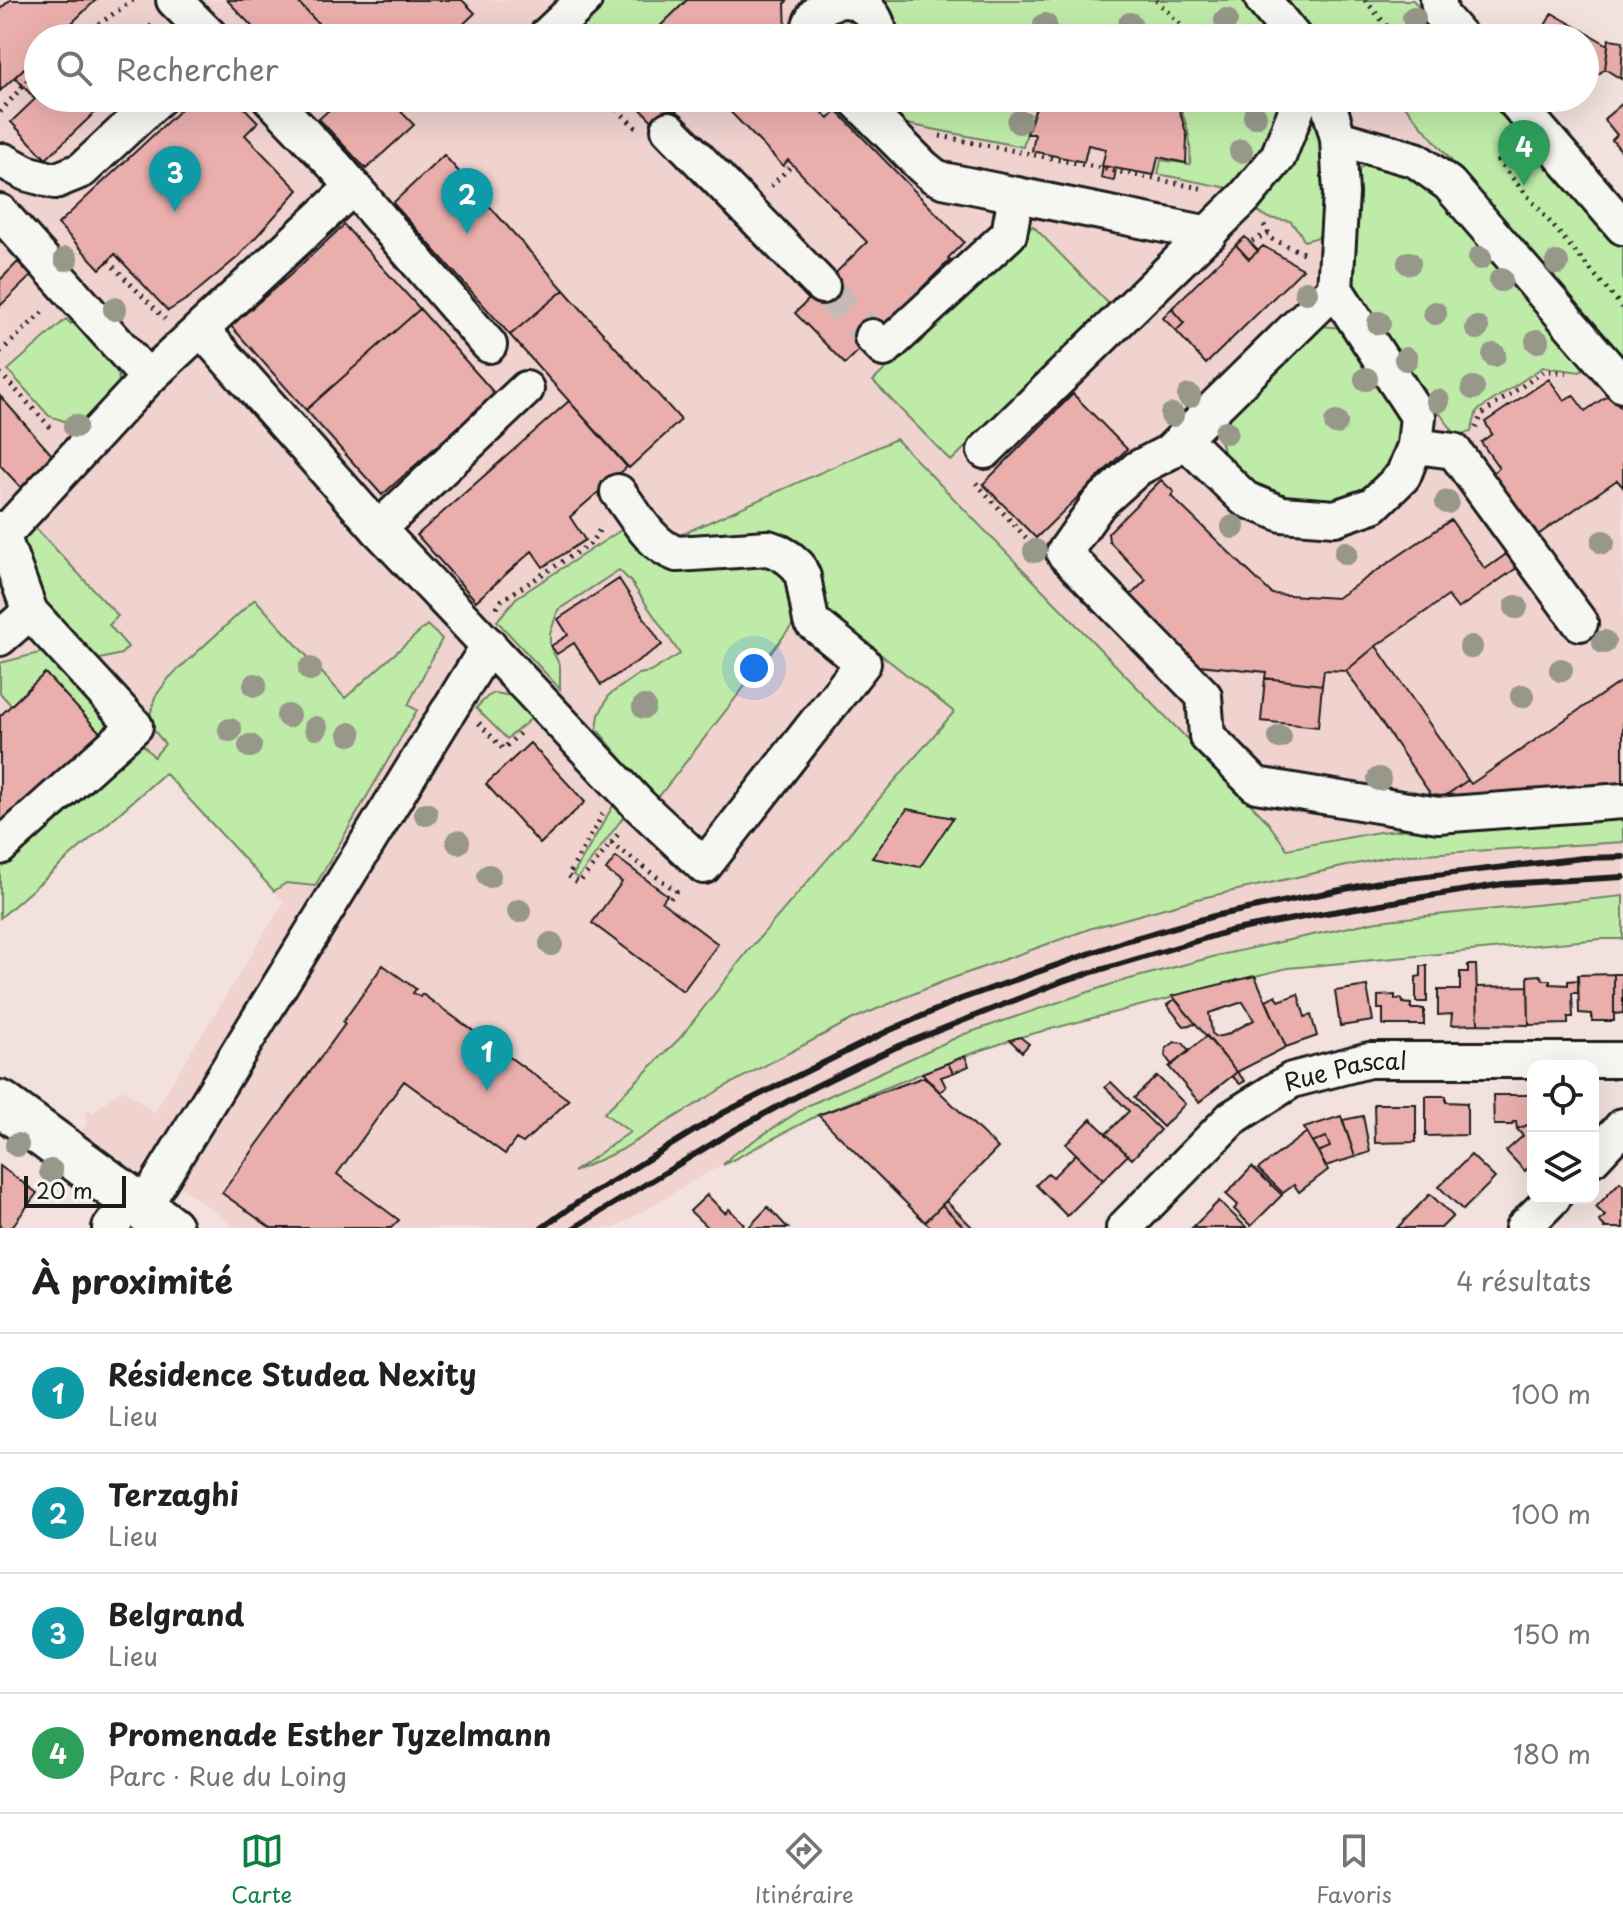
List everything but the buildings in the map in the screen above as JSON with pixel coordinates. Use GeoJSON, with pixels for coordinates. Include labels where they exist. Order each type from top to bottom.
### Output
{"type":"FeatureCollection","features":[{"type":"Feature","properties":{"kind":"main road"},"geometry":{"type":"LineString","coordinates":[[0,1103],[139,1216]]}},
{"type":"Feature","properties":{"kind":"street"},"geometry":{"type":"LineString","coordinates":[[174,0],[198,24]]}},
{"type":"Feature","properties":{"kind":"street"},"geometry":{"type":"LineString","coordinates":[[559,24],[584,0]]}},
{"type":"Feature","properties":{"kind":"street"},"geometry":{"type":"LineString","coordinates":[[809,24],[824,5],[836,0],[860,4],[877,24]]}},
{"type":"Feature","properties":{"kind":"street"},"geometry":{"type":"LineString","coordinates":[[1263,0],[1283,24]]}},
{"type":"Feature","properties":{"kind":"street"},"geometry":{"type":"LineString","coordinates":[[1438,0],[1441,15],[1449,24]]}},
{"type":"Feature","properties":{"kind":"street"},"geometry":{"type":"LineString","coordinates":[[0,161],[55,181],[82,170],[144,112]]}},
{"type":"Feature","properties":{"kind":"street"},"geometry":{"type":"LineString","coordinates":[[283,112],[353,187],[489,345]]}},
{"type":"Feature","properties":{"kind":"street"},"geometry":{"type":"LineString","coordinates":[[868,112],[934,176],[943,180],[1209,234]]}},
{"type":"Feature","properties":{"kind":"street"},"geometry":{"type":"LineString","coordinates":[[985,451],[1245,197],[1278,157],[1296,112]]}},
{"type":"Feature","properties":{"kind":"street"},"geometry":{"type":"LineString","coordinates":[[1183,439],[1245,499],[1282,514],[1335,518],[1373,505],[1403,476],[1415,446],[1418,416],[1335,289],[1341,194],[1338,138],[1331,112]]}},
{"type":"Feature","properties":{"kind":"street"},"geometry":{"type":"LineString","coordinates":[[1524,112],[1623,227]]}},
{"type":"Feature","properties":{"kind":"street"},"geometry":{"type":"LineString","coordinates":[[669,129],[822,286]]}},
{"type":"Feature","properties":{"kind":"street"},"geometry":{"type":"LineString","coordinates":[[1338,138],[1416,160],[1449,184],[1623,385]]}},
{"type":"Feature","properties":{"kind":"street"},"geometry":{"type":"LineString","coordinates":[[0,847],[135,726],[30,612],[1,532],[148,378],[185,326],[353,187]]}},
{"type":"Feature","properties":{"kind":"street"},"geometry":{"type":"LineString","coordinates":[[872,337],[884,349],[1009,234],[1016,195]]}},
{"type":"Feature","properties":{"kind":"street"},"geometry":{"type":"LineString","coordinates":[[0,212],[148,378]]}},
{"type":"Feature","properties":{"kind":"street"},"geometry":{"type":"LineString","coordinates":[[1335,289],[1169,452],[1138,468],[1099,503],[1064,553],[1204,696],[1207,736],[1256,785],[1438,815],[1623,801]]}},
{"type":"Feature","properties":{"kind":"street"},"geometry":{"type":"LineString","coordinates":[[185,326],[484,639],[624,805],[704,866],[863,663],[811,621],[803,577],[798,566],[789,558],[768,548],[677,554],[666,550],[655,541],[618,492]]}},
{"type":"Feature","properties":{"kind":"street"},"geometry":{"type":"LineString","coordinates":[[378,529],[526,389]]}},
{"type":"Feature","properties":{"kind":"street"},"geometry":{"type":"LineString","coordinates":[[1415,446],[1454,451],[1580,623]]}},
{"type":"Feature","properties":{"kind":"street"},"geometry":{"type":"LineString","coordinates":[[0,638],[30,612]]}},
{"type":"Feature","properties":{"kind":"street"},"geometry":{"type":"LineString","coordinates":[[139,1216],[452,705],[484,639]]}},
{"type":"Feature","properties":{"kind":"street","name":"Rue Pascal"},"geometry":{"type":"LineString","coordinates":[[1124,1228],[1232,1118],[1292,1080],[1369,1060],[1623,1060]]}},
{"type":"Feature","properties":{"kind":"street"},"geometry":{"type":"LineString","coordinates":[[1599,1152],[1623,1126]]}},
{"type":"Feature","properties":{"kind":"street"},"geometry":{"type":"LineString","coordinates":[[1523,1228],[1547,1204]]}},
{"type":"Feature","properties":{"kind":"path"},"geometry":{"type":"LineString","coordinates":[[99,24],[133,0]]}},
{"type":"Feature","properties":{"kind":"path"},"geometry":{"type":"LineString","coordinates":[[1156,0],[1180,24]]}},
{"type":"Feature","properties":{"kind":"path"},"geometry":{"type":"LineString","coordinates":[[1365,0],[1385,24]]}},
{"type":"Feature","properties":{"kind":"path"},"geometry":{"type":"LineString","coordinates":[[0,112],[24,85]]}},
{"type":"Feature","properties":{"kind":"path"},"geometry":{"type":"LineString","coordinates":[[940,136],[1245,197]]}},
{"type":"Feature","properties":{"kind":"path"},"geometry":{"type":"LineString","coordinates":[[1517,144],[1498,161],[1623,308]]}},
{"type":"Feature","properties":{"kind":"path"},"geometry":{"type":"LineString","coordinates":[[1252,241],[1268,232],[1272,239],[1292,247]]}},
{"type":"Feature","properties":{"kind":"path"},"geometry":{"type":"LineString","coordinates":[[108,261],[185,326]]}},
{"type":"Feature","properties":{"kind":"path"},"geometry":{"type":"LineString","coordinates":[[0,352],[68,289]]}},
{"type":"Feature","properties":{"kind":"path"},"geometry":{"type":"LineString","coordinates":[[1454,451],[1472,439],[1482,414],[1544,371],[1582,376],[1601,360]]}},
{"type":"Feature","properties":{"kind":"path"},"geometry":{"type":"LineString","coordinates":[[0,373],[77,455]]}},
{"type":"Feature","properties":{"kind":"path"},"geometry":{"type":"LineString","coordinates":[[985,451],[976,485],[1034,546],[1064,553]]}},
{"type":"Feature","properties":{"kind":"path"},"geometry":{"type":"LineString","coordinates":[[484,639],[502,600],[590,544],[603,526]]}},
{"type":"Feature","properties":{"kind":"path"},"geometry":{"type":"LineString","coordinates":[[452,705],[471,714],[503,749],[523,731]]}},
{"type":"Feature","properties":{"kind":"path"},"geometry":{"type":"LineString","coordinates":[[624,805],[611,843],[579,883],[568,876],[624,805]]}},
{"type":"Feature","properties":{"kind":"path"},"geometry":{"type":"LineString","coordinates":[[611,843],[676,891],[669,900]]}},
{"type":"Feature","properties":{"kind":"shaded area"},"geometry":{"type":"Polygon","coordinates":[[[0,0],[1314,0],[1334,24],[24,24],[24,112],[1410,112],[1623,362],[1623,939],[1288,968],[1020,1037],[818,1115],[703,1175],[614,1228],[237,1228],[174,1182],[136,1171],[82,1131],[89,1121],[84,1117],[89,1110],[94,1114],[123,1089],[154,1112],[284,902],[165,772],[0,862],[0,0]]]}},
{"type":"Feature","properties":{"kind":"green space"},"geometry":{"type":"Polygon","coordinates":[[[605,0],[687,0],[662,24],[580,24],[605,0]]]}},
{"type":"Feature","properties":{"kind":"green space"},"geometry":{"type":"Polygon","coordinates":[[[873,0],[1241,0],[1264,24],[883,24],[873,0]]]}},
{"type":"Feature","properties":{"kind":"green space"},"geometry":{"type":"Polygon","coordinates":[[[1277,0],[1413,0],[1434,24],[1298,24],[1277,0]]]}},
{"type":"Feature","properties":{"kind":"green space"},"geometry":{"type":"Polygon","coordinates":[[[851,13],[858,24],[824,24],[851,13]]]}},
{"type":"Feature","properties":{"kind":"green space"},"geometry":{"type":"Polygon","coordinates":[[[879,112],[1024,112],[1032,115],[1023,147],[887,120],[879,112]]]}},
{"type":"Feature","properties":{"kind":"green space"},"geometry":{"type":"Polygon","coordinates":[[[1279,112],[1272,130],[1233,189],[1158,174],[1161,160],[1190,164],[1188,130],[1183,114],[1279,112]]]}},
{"type":"Feature","properties":{"kind":"green space"},"geometry":{"type":"Polygon","coordinates":[[[1314,112],[1320,113],[1328,218],[1319,237],[1304,241],[1290,221],[1268,218],[1253,208],[1314,112]]]}},
{"type":"Feature","properties":{"kind":"green space"},"geometry":{"type":"Polygon","coordinates":[[[1410,112],[1511,112],[1623,243],[1623,362],[1410,112]]]}},
{"type":"Feature","properties":{"kind":"green space"},"geometry":{"type":"Polygon","coordinates":[[[1376,158],[1413,168],[1586,366],[1580,372],[1543,367],[1477,411],[1471,432],[1456,435],[1356,300],[1348,273],[1356,171],[1376,158]]]}},
{"type":"Feature","properties":{"kind":"green space"},"geometry":{"type":"Polygon","coordinates":[[[1033,226],[1111,306],[951,461],[873,381],[1033,226]]]}},
{"type":"Feature","properties":{"kind":"green space"},"geometry":{"type":"Polygon","coordinates":[[[78,318],[122,368],[118,372],[120,393],[83,427],[49,416],[8,370],[66,319],[71,324],[78,318]]]}},
{"type":"Feature","properties":{"kind":"green space"},"geometry":{"type":"Polygon","coordinates":[[[1320,326],[1342,328],[1392,397],[1400,420],[1400,445],[1384,472],[1348,499],[1318,504],[1255,492],[1232,472],[1214,426],[1320,326]]]}},
{"type":"Feature","properties":{"kind":"green space"},"geometry":{"type":"Polygon","coordinates":[[[896,439],[1266,820],[1287,849],[1379,832],[1623,808],[1623,842],[1392,856],[1197,899],[1092,928],[942,982],[853,1019],[726,1086],[621,1150],[573,1172],[630,1132],[604,1113],[680,1038],[748,951],[954,712],[819,606],[815,579],[673,538],[896,439]]]}},
{"type":"Feature","properties":{"kind":"green space"},"geometry":{"type":"Polygon","coordinates":[[[28,524],[35,527],[118,616],[109,625],[128,647],[121,654],[92,661],[41,605],[17,546],[28,524]]]}},
{"type":"Feature","properties":{"kind":"green space"},"geometry":{"type":"Polygon","coordinates":[[[629,525],[770,559],[786,571],[797,619],[657,799],[645,794],[637,778],[597,729],[599,715],[609,695],[639,674],[650,672],[680,654],[631,582],[619,570],[558,610],[550,634],[550,646],[560,666],[560,689],[497,621],[516,598],[629,525]]]}},
{"type":"Feature","properties":{"kind":"green space"},"geometry":{"type":"Polygon","coordinates":[[[255,599],[345,698],[427,625],[442,639],[408,705],[417,710],[315,886],[286,883],[274,891],[165,773],[0,918],[0,862],[137,738],[154,757],[165,744],[148,723],[155,697],[169,678],[255,599]]]}},
{"type":"Feature","properties":{"kind":"green space"},"geometry":{"type":"Polygon","coordinates":[[[47,651],[120,719],[107,740],[45,674],[11,705],[0,693],[0,663],[47,651]]]}},
{"type":"Feature","properties":{"kind":"green space"},"geometry":{"type":"Polygon","coordinates":[[[494,693],[518,697],[533,717],[507,739],[476,708],[494,693]]]}},
{"type":"Feature","properties":{"kind":"green space"},"geometry":{"type":"Polygon","coordinates":[[[617,799],[630,808],[578,878],[573,875],[617,799]]]}},
{"type":"Feature","properties":{"kind":"green space"},"geometry":{"type":"Polygon","coordinates":[[[1623,896],[1623,939],[1288,968],[1255,976],[1020,1037],[965,1056],[818,1115],[723,1165],[732,1155],[807,1106],[962,1035],[1115,983],[1220,955],[1377,921],[1623,896]]]}},
{"type":"Feature","properties":{"kind":"tunnel"},"geometry":{"type":"LineString","coordinates":[[822,286],[872,337]]}},
{"type":"Feature","properties":{"kind":"railway"},"geometry":{"type":"LineString","coordinates":[[542,1228],[723,1113],[888,1031],[961,999],[1125,941],[1214,916],[1384,881],[1583,858],[1623,857]]}},
{"type":"Feature","properties":{"kind":"railway"},"geometry":{"type":"LineString","coordinates":[[574,1228],[733,1131],[814,1087],[894,1048],[1063,981],[1230,931],[1320,914],[1503,884],[1623,877]]}},
{"type":"Feature","properties":{"kind":"place","name":"Promenade Esther Tyzelmann"},"geometry":{"type":"Point","coordinates":[1524,186]}},
{"type":"Feature","properties":{"kind":"place","name":"Belgrand"},"geometry":{"type":"Point","coordinates":[175,212]}},
{"type":"Feature","properties":{"kind":"place","name":"Terzaghi"},"geometry":{"type":"Point","coordinates":[467,234]}},
{"type":"Feature","properties":{"kind":"place","name":"Résidence Studea Nexity"},"geometry":{"type":"Point","coordinates":[487,1091]}}]}
